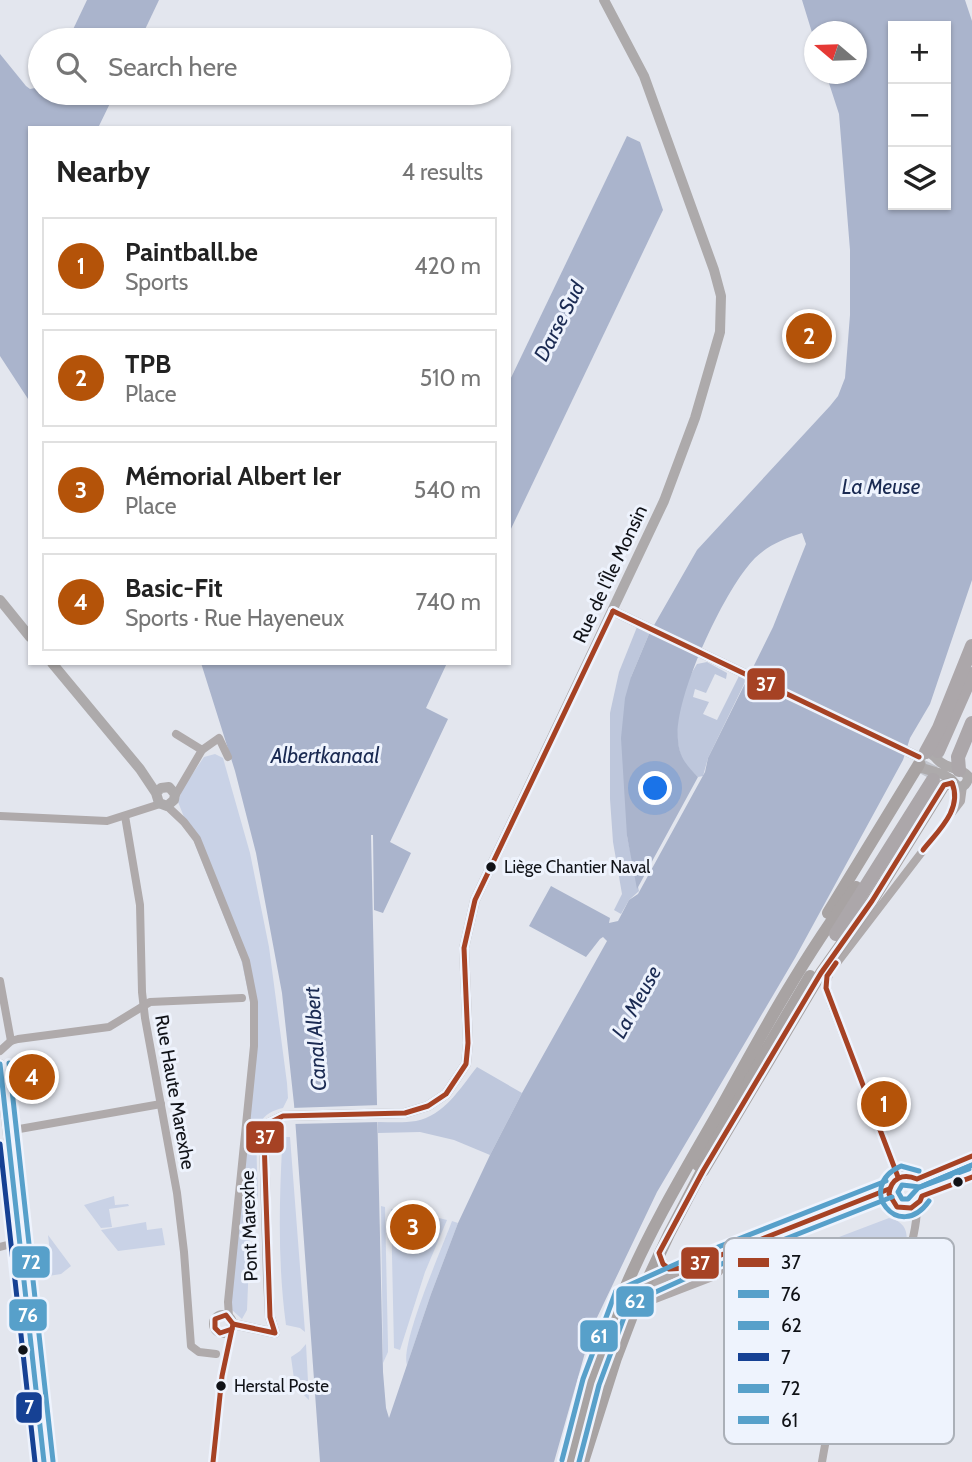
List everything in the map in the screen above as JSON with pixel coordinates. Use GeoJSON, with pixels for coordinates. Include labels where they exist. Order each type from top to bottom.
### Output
{"type":"FeatureCollection","features":[{"type":"Feature","properties":{"kind":"highway"},"geometry":{"type":"LineString","coordinates":[[929,762],[939,728],[972,646]]}},
{"type":"Feature","properties":{"kind":"highway"},"geometry":{"type":"LineString","coordinates":[[836,934],[929,762],[972,674]]}},
{"type":"Feature","properties":{"kind":"highway"},"geometry":{"type":"LineString","coordinates":[[856,887],[929,762],[972,699]]}},
{"type":"Feature","properties":{"kind":"highway"},"geometry":{"type":"LineString","coordinates":[[962,778],[957,757],[972,723]]}},
{"type":"Feature","properties":{"kind":"main road"},"geometry":{"type":"LineString","coordinates":[[787,994],[836,900],[910,782],[929,762]]}},
{"type":"Feature","properties":{"kind":"main road"},"geometry":{"type":"LineString","coordinates":[[703,1171],[821,973],[872,901],[944,785],[962,778]]}},
{"type":"Feature","properties":{"kind":"main road"},"geometry":{"type":"LineString","coordinates":[[634,1297],[626,1286],[659,1215],[787,994],[856,887]]}},
{"type":"Feature","properties":{"kind":"main road"},"geometry":{"type":"LineString","coordinates":[[584,1462],[634,1297],[671,1203],[744,1074],[856,887]]}},
{"type":"Feature","properties":{"kind":"main road"},"geometry":{"type":"LineString","coordinates":[[640,1280],[673,1210],[750,1075],[836,934]]}},
{"type":"Feature","properties":{"kind":"main road"},"geometry":{"type":"LineString","coordinates":[[640,1280],[659,1253],[750,1075]]}},
{"type":"Feature","properties":{"kind":"main road"},"geometry":{"type":"LineString","coordinates":[[572,1462],[580,1419],[600,1353],[620,1300],[634,1297]]}},
{"type":"Feature","properties":{"kind":"main road"},"geometry":{"type":"LineString","coordinates":[[572,1462],[596,1384],[624,1312],[598,1391],[584,1462]]}},
{"type":"Feature","properties":{"kind":"street","name":"Rue de l'Île Monsin"},"geometry":{"type":"LineString","coordinates":[[383,1114],[405,1113],[436,1102],[446,1094],[466,1064],[468,1043],[464,948],[475,900],[664,500],[688,439],[719,342],[722,313],[714,270],[636,57],[604,0]]}},
{"type":"Feature","properties":{"kind":"street"},"geometry":{"type":"LineString","coordinates":[[0,600],[28,635]]}},
{"type":"Feature","properties":{"kind":"street"},"geometry":{"type":"LineString","coordinates":[[613,611],[962,778],[962,798],[830,971],[826,984],[898,1177]]}},
{"type":"Feature","properties":{"kind":"street"},"geometry":{"type":"LineString","coordinates":[[54,665],[140,769],[160,800],[184,822],[197,839],[246,961],[254,1002],[254,1046],[228,1302],[231,1323],[222,1376],[213,1462]]}},
{"type":"Feature","properties":{"kind":"street"},"geometry":{"type":"LineString","coordinates":[[176,734],[202,750]]}},
{"type":"Feature","properties":{"kind":"street"},"geometry":{"type":"LineString","coordinates":[[0,816],[107,821],[160,800],[172,803],[173,792],[202,750],[219,738],[228,757]]}},
{"type":"Feature","properties":{"kind":"street"},"geometry":{"type":"LineString","coordinates":[[160,800],[163,787],[173,792]]}},
{"type":"Feature","properties":{"kind":"street","name":"Rue Haute Marexhe"},"geometry":{"type":"LineString","coordinates":[[125,816],[140,905],[143,1005],[177,1193],[191,1346],[199,1352],[216,1354]]}},
{"type":"Feature","properties":{"kind":"street"},"geometry":{"type":"LineString","coordinates":[[0,981],[10,1041]]}},
{"type":"Feature","properties":{"kind":"street"},"geometry":{"type":"LineString","coordinates":[[0,1051],[10,1041],[109,1027],[150,1002],[243,998]]}},
{"type":"Feature","properties":{"kind":"street"},"geometry":{"type":"LineString","coordinates":[[0,1064],[44,1462]]}},
{"type":"Feature","properties":{"kind":"street"},"geometry":{"type":"LineString","coordinates":[[8,1131],[160,1104]]}},
{"type":"Feature","properties":{"kind":"street","name":"Pont Marexhe"},"geometry":{"type":"LineString","coordinates":[[270,1317],[264,1139],[269,1123],[286,1116],[383,1114]]}},
{"type":"Feature","properties":{"kind":"street"},"geometry":{"type":"LineString","coordinates":[[917,1179],[972,1156]]}},
{"type":"Feature","properties":{"kind":"street"},"geometry":{"type":"LineString","coordinates":[[764,1238],[889,1189],[898,1177],[907,1175],[917,1179],[922,1186],[912,1238]]}},
{"type":"Feature","properties":{"kind":"street"},"geometry":{"type":"LineString","coordinates":[[922,1196],[972,1177]]}},
{"type":"Feature","properties":{"kind":"street"},"geometry":{"type":"LineString","coordinates":[[889,1189],[890,1199],[897,1207],[907,1209],[917,1205]]}},
{"type":"Feature","properties":{"kind":"street"},"geometry":{"type":"LineString","coordinates":[[0,1247],[19,1242]]}},
{"type":"Feature","properties":{"kind":"street"},"geometry":{"type":"LineString","coordinates":[[659,1253],[663,1264],[669,1269],[688,1268]]}},
{"type":"Feature","properties":{"kind":"street"},"geometry":{"type":"LineString","coordinates":[[640,1280],[688,1268],[724,1254]]}},
{"type":"Feature","properties":{"kind":"street"},"geometry":{"type":"LineString","coordinates":[[634,1297],[650,1301],[715,1276],[724,1266]]}},
{"type":"Feature","properties":{"kind":"street"},"geometry":{"type":"LineString","coordinates":[[231,1323],[275,1333],[270,1317],[245,1325]]}},
{"type":"Feature","properties":{"kind":"street"},"geometry":{"type":"LineString","coordinates":[[822,1462],[826,1444]]}},
{"type":"Feature","properties":{"kind":"shaded area"},"geometry":{"type":"Polygon","coordinates":[[[637,627],[649,634],[631,677],[627,836],[639,891],[629,900],[621,914],[614,910],[622,894],[613,842],[610,799],[610,713],[619,672],[637,627]]]}},
{"type":"Feature","properties":{"kind":"shaded area"},"geometry":{"type":"Polygon","coordinates":[[[707,662],[727,673],[726,679],[715,674],[706,693],[695,689],[693,697],[709,702],[703,714],[717,720],[739,676],[746,680],[708,758],[703,776],[698,777],[683,761],[679,750],[677,724],[682,698],[691,674],[697,664],[707,662]]]}},
{"type":"Feature","properties":{"kind":"shaded area"},"geometry":{"type":"Polygon","coordinates":[[[215,754],[223,758],[250,853],[269,947],[288,1098],[283,1108],[264,1118],[258,1131],[258,1198],[255,1200],[250,1236],[247,1310],[242,1319],[232,1310],[229,1267],[252,1048],[250,1000],[241,959],[178,802],[182,789],[204,757],[215,754]]]}},
{"type":"Feature","properties":{"kind":"shaded area"},"geometry":{"type":"Polygon","coordinates":[[[477,1067],[522,1093],[490,1155],[454,1140],[420,1132],[378,1133],[378,1122],[416,1121],[435,1113],[451,1100],[477,1067]]]}},
{"type":"Feature","properties":{"kind":"shaded area"},"geometry":{"type":"Polygon","coordinates":[[[284,1137],[290,1137],[305,1332],[286,1325],[283,1303],[280,1215],[284,1137]]]}},
{"type":"Feature","properties":{"kind":"shaded area"},"geometry":{"type":"Polygon","coordinates":[[[114,1196],[115,1205],[129,1206],[109,1209],[112,1227],[101,1228],[84,1205],[114,1196]]]}},
{"type":"Feature","properties":{"kind":"shaded area"},"geometry":{"type":"Polygon","coordinates":[[[381,1206],[385,1207],[388,1346],[383,1363],[381,1206]]]}},
{"type":"Feature","properties":{"kind":"shaded area"},"geometry":{"type":"Polygon","coordinates":[[[391,1209],[397,1209],[399,1216],[436,1225],[439,1218],[447,1220],[425,1272],[400,1350],[394,1348],[391,1209]]]}},
{"type":"Feature","properties":{"kind":"shaded area"},"geometry":{"type":"Polygon","coordinates":[[[889,1218],[904,1227],[907,1236],[907,1238],[836,1238],[889,1218]]]}},
{"type":"Feature","properties":{"kind":"shaded area"},"geometry":{"type":"Polygon","coordinates":[[[452,1221],[458,1223],[407,1365],[410,1337],[416,1317],[452,1221]]]}},
{"type":"Feature","properties":{"kind":"shaded area"},"geometry":{"type":"Polygon","coordinates":[[[146,1222],[147,1230],[162,1228],[165,1245],[118,1251],[101,1230],[146,1222]]]}},
{"type":"Feature","properties":{"kind":"shaded area"},"geometry":{"type":"Polygon","coordinates":[[[48,1235],[71,1266],[61,1274],[30,1279],[28,1264],[51,1261],[48,1235]]]}},
{"type":"Feature","properties":{"kind":"shaded area"},"geometry":{"type":"Polygon","coordinates":[[[306,1344],[309,1400],[295,1386],[291,1357],[306,1344]]]}},
{"type":"Feature","properties":{"kind":"water"},"geometry":{"type":"Polygon","coordinates":[[[87,0],[159,0],[146,28],[74,28],[87,0]]]}},
{"type":"Feature","properties":{"kind":"water","name":"La Meuse"},"geometry":{"type":"Polygon","coordinates":[[[802,0],[965,0],[972,21],[972,580],[930,704],[910,738],[903,760],[795,958],[657,1192],[592,1328],[554,1462],[320,1462],[294,1104],[282,993],[256,853],[235,771],[202,665],[446,665],[426,708],[448,719],[390,842],[411,853],[383,913],[374,910],[371,835],[383,1372],[389,1418],[458,1223],[522,1093],[607,941],[603,937],[600,939],[586,957],[529,926],[551,886],[610,918],[609,923],[618,921],[629,900],[638,894],[705,772],[708,758],[773,627],[806,544],[802,533],[777,543],[755,558],[716,618],[692,672],[679,722],[680,751],[687,765],[698,777],[637,889],[627,836],[621,738],[625,698],[631,677],[649,634],[697,550],[830,406],[838,396],[845,378],[850,315],[850,250],[839,114],[829,84],[867,84],[867,21],[808,21],[802,0]]]}},
{"type":"Feature","properties":{"kind":"water"},"geometry":{"type":"Polygon","coordinates":[[[0,54],[28,88],[28,105],[109,105],[99,126],[28,126],[28,399],[0,356],[0,54]]]}},
{"type":"Feature","properties":{"kind":"water","name":"Darse Sud"},"geometry":{"type":"Polygon","coordinates":[[[627,136],[640,142],[663,210],[511,529],[511,378],[627,136]]]}},
{"type":"Feature","properties":{"kind":"pier"},"geometry":{"type":"Polygon","coordinates":[[[381,1105],[381,1122],[292,1124],[291,1108],[381,1105]]]}},
{"type":"Feature","properties":{"kind":"tunnel"},"geometry":{"type":"LineString","coordinates":[[925,776],[938,751]]}},
{"type":"Feature","properties":{"kind":"tunnel"},"geometry":{"type":"LineString","coordinates":[[626,1312],[641,1278]]}},
{"type":"Feature","properties":{"kind":"transit line","name":"37"},"geometry":{"type":"LineString","coordinates":[[613,611],[919,757]]}},
{"type":"Feature","properties":{"kind":"transit line","name":"37"},"geometry":{"type":"LineString","coordinates":[[233,1324],[275,1333],[270,1317],[264,1139],[269,1123],[283,1116],[405,1113],[428,1106],[446,1094],[466,1064],[468,1043],[464,948],[475,900],[613,611]]}},
{"type":"Feature","properties":{"kind":"transit line","name":"37"},"geometry":{"type":"LineString","coordinates":[[923,850],[952,811],[955,793],[952,783]]}},
{"type":"Feature","properties":{"kind":"transit line","name":"37"},"geometry":{"type":"LineString","coordinates":[[724,1254],[688,1268],[669,1269],[663,1264],[659,1253],[703,1171],[821,973],[872,901],[944,785],[952,783]]}},
{"type":"Feature","properties":{"kind":"transit line","name":"37"},"geometry":{"type":"LineString","coordinates":[[836,963],[827,976],[826,988],[898,1177]]}},
{"type":"Feature","properties":{"kind":"transit line","name":"72"},"geometry":{"type":"LineString","coordinates":[[9,1063],[53,1461]]}},
{"type":"Feature","properties":{"kind":"transit line","name":"76"},"geometry":{"type":"LineString","coordinates":[[0,1064],[44,1462]]}},
{"type":"Feature","properties":{"kind":"transit line","name":"7"},"geometry":{"type":"LineString","coordinates":[[0,1144],[35,1462]]}},
{"type":"Feature","properties":{"kind":"transit line","name":"37"},"geometry":{"type":"LineString","coordinates":[[972,1156],[917,1179],[898,1178],[892,1184],[889,1194],[897,1207],[911,1208],[922,1196],[972,1177]]}},
{"type":"Feature","properties":{"kind":"transit line","name":"62"},"geometry":{"type":"LineString","coordinates":[[920,1187],[972,1165]]}},
{"type":"Feature","properties":{"kind":"transit line","name":"61"},"geometry":{"type":"LineString","coordinates":[[969,1169],[918,1188],[908,1199],[902,1199],[898,1192],[902,1185],[920,1187],[972,1165]]}},
{"type":"Feature","properties":{"kind":"transit line","name":"62"},"geometry":{"type":"LineString","coordinates":[[919,1171],[901,1166],[887,1175],[881,1186],[881,1198],[886,1208],[905,1217],[917,1213],[929,1201]]}},
{"type":"Feature","properties":{"kind":"transit line","name":"61"},"geometry":{"type":"LineString","coordinates":[[741,1238],[886,1181]]}},
{"type":"Feature","properties":{"kind":"transit line","name":"37"},"geometry":{"type":"LineString","coordinates":[[764,1238],[889,1189]]}},
{"type":"Feature","properties":{"kind":"transit line","name":"62"},"geometry":{"type":"LineString","coordinates":[[788,1238],[892,1197]]}},
{"type":"Feature","properties":{"kind":"transit line","name":"61"},"geometry":{"type":"LineString","coordinates":[[562,1460],[583,1379],[616,1291],[724,1245]]}},
{"type":"Feature","properties":{"kind":"transit line","name":"62"},"geometry":{"type":"LineString","coordinates":[[579,1462],[599,1385],[629,1304],[724,1263]]}},
{"type":"Feature","properties":{"kind":"transit line","name":"37"},"geometry":{"type":"LineString","coordinates":[[226,1315],[233,1324],[232,1329],[220,1333],[215,1328],[215,1319],[226,1315]]}},
{"type":"Feature","properties":{"kind":"transit line","name":"37"},"geometry":{"type":"LineString","coordinates":[[213,1462],[222,1376],[232,1329]]}},
{"type":"Feature","properties":{"kind":"place","name":"TPB"},"geometry":{"type":"Point","coordinates":[809,336]}},
{"type":"Feature","properties":{"kind":"place","name":"Liège Chantier Naval"},"geometry":{"type":"Point","coordinates":[491,867]}},
{"type":"Feature","properties":{"kind":"place","name":"Basic-Fit"},"geometry":{"type":"Point","coordinates":[32,1077]}},
{"type":"Feature","properties":{"kind":"place","name":"Paintball.be"},"geometry":{"type":"Point","coordinates":[884,1104]}},
{"type":"Feature","properties":{"kind":"place","name":"Mémorial Albert Ier"},"geometry":{"type":"Point","coordinates":[413,1227]}},
{"type":"Feature","properties":{"kind":"place","name":"Herstal Poste"},"geometry":{"type":"Point","coordinates":[221,1386]}},
{"type":"Feature","properties":{"kind":"water label","name":"Albertkanaal"},"geometry":{"type":"Point","coordinates":[325,755]}},
{"type":"Feature","properties":{"kind":"water label","name":"Canal Albert"},"geometry":{"type":"Point","coordinates":[315,1039]}}]}
